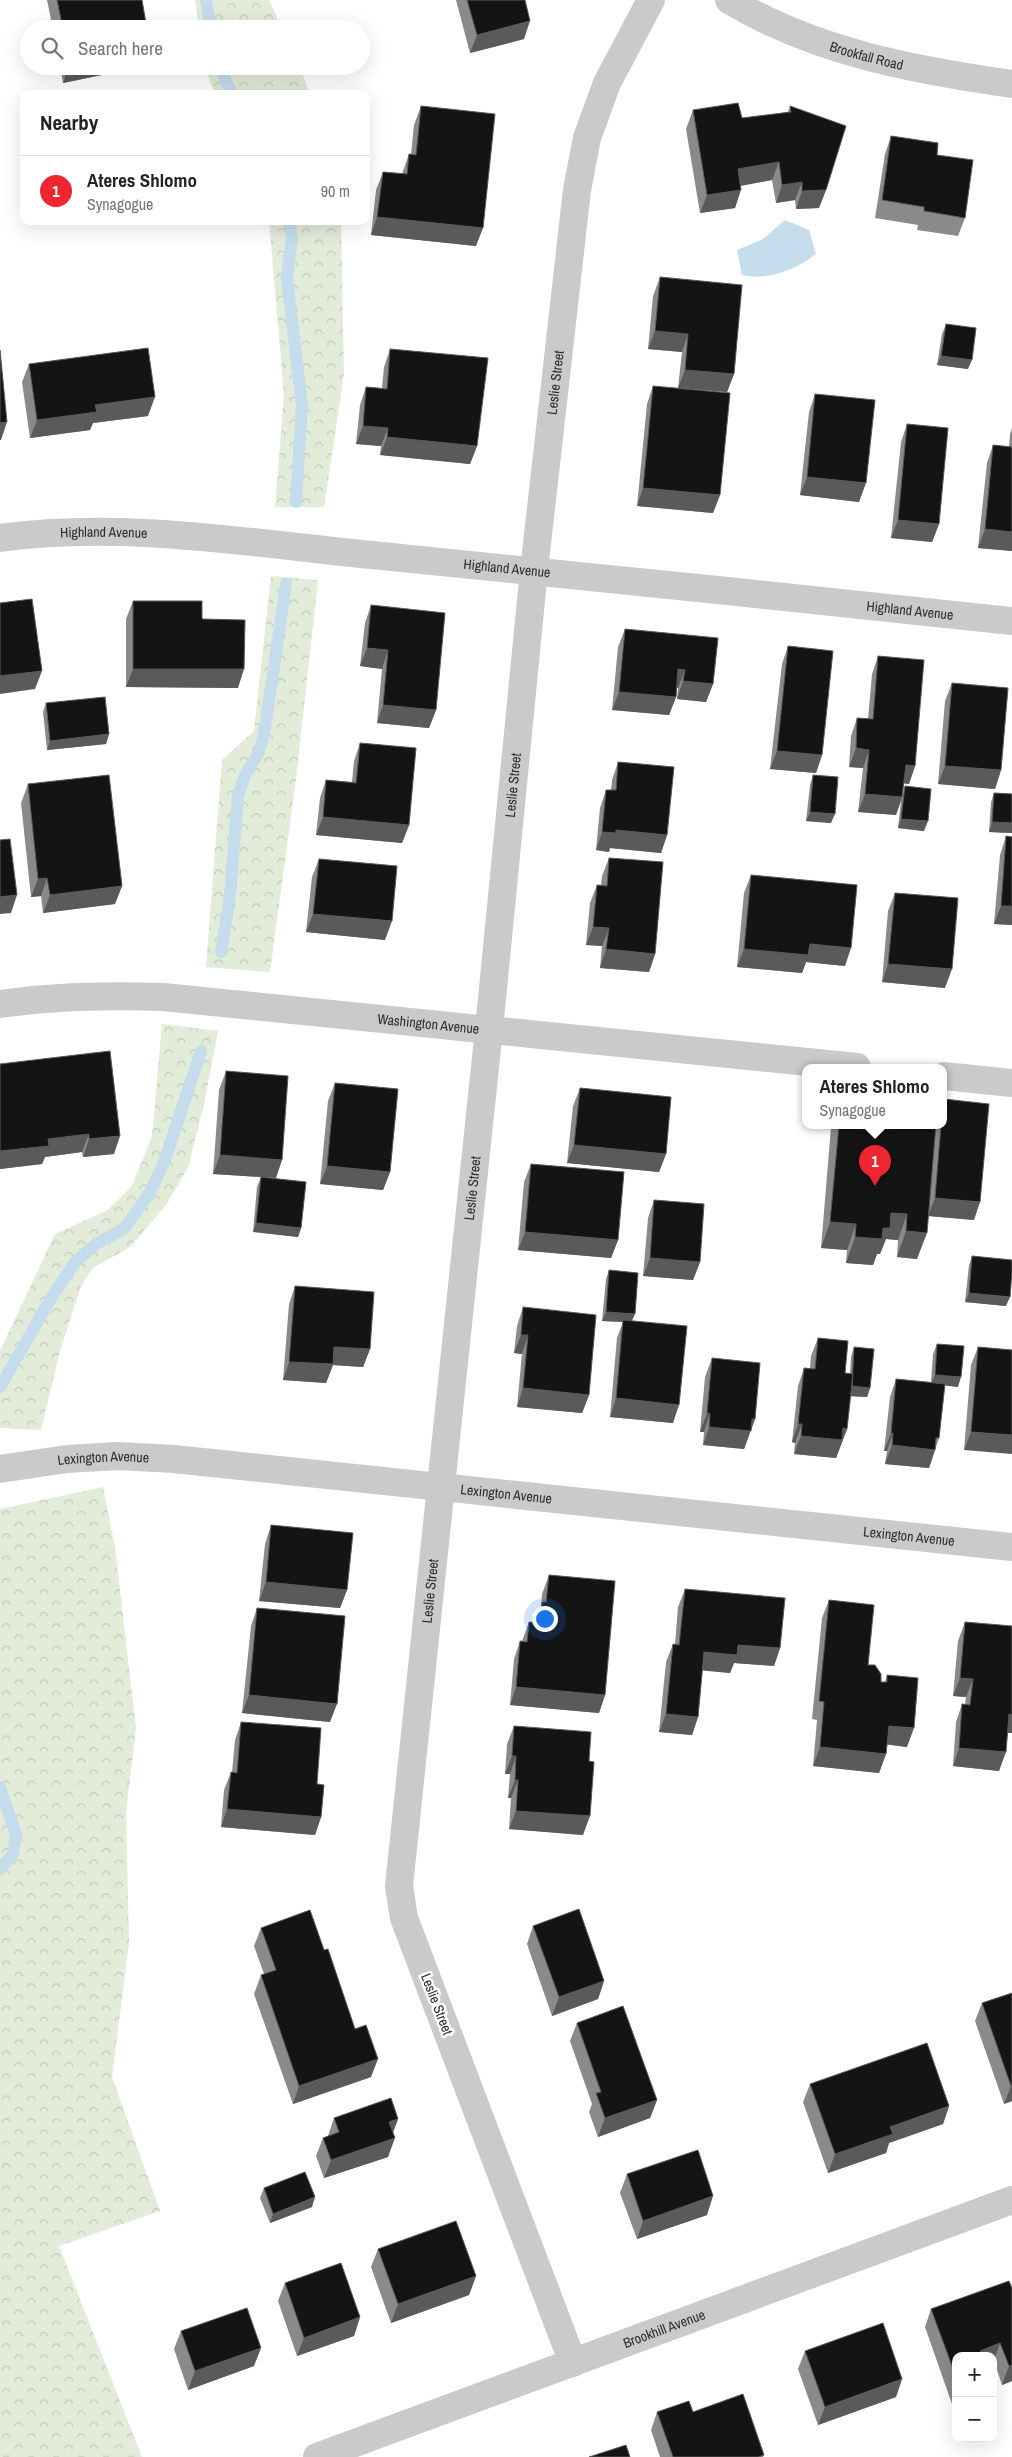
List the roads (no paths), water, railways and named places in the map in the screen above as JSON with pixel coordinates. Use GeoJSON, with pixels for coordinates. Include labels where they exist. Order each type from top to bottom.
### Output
{"type":"FeatureCollection","features":[{"type":"Feature","properties":{"kind":"street","name":"Leslie Street"},"geometry":{"type":"LineString","coordinates":[[573,2363],[404,1918],[399,1886],[489,1030],[534,570],[577,190],[587,138],[607,83],[650,0]]}},
{"type":"Feature","properties":{"kind":"street","name":"Brookfall Road"},"geometry":{"type":"LineString","coordinates":[[729,0],[760,19],[860,56],[958,76],[1012,84]]}},
{"type":"Feature","properties":{"kind":"street","name":"Highland Avenue"},"geometry":{"type":"LineString","coordinates":[[0,538],[43,532],[126,531],[534,570],[1012,622]]}},
{"type":"Feature","properties":{"kind":"street","name":"Washington Avenue"},"geometry":{"type":"LineString","coordinates":[[0,1004],[32,999],[108,995],[163,997],[827,1064]]}},
{"type":"Feature","properties":{"kind":"street"},"geometry":{"type":"LineString","coordinates":[[947,1076],[1012,1083]]}},
{"type":"Feature","properties":{"kind":"street","name":"Lexington Avenue"},"geometry":{"type":"LineString","coordinates":[[0,1470],[67,1460],[118,1456],[174,1459],[1012,1547]]}},
{"type":"Feature","properties":{"kind":"street","name":"Brookhill Avenue"},"geometry":{"type":"LineString","coordinates":[[317,2457],[1012,2200]]}},
{"type":"Feature","properties":{"kind":"water"},"geometry":{"type":"Polygon","coordinates":[[[785,220],[809,230],[816,254],[800,265],[781,273],[761,276],[742,275],[737,250],[763,239],[785,220]]]}},
{"type":"Feature","properties":{"kind":"waterway"},"geometry":{"type":"LineString","coordinates":[[206,0],[209,20]]}},
{"type":"Feature","properties":{"kind":"waterway"},"geometry":{"type":"LineString","coordinates":[[223,75],[230,90]]}},
{"type":"Feature","properties":{"kind":"waterway"},"geometry":{"type":"LineString","coordinates":[[290,225],[292,237],[287,278],[302,405],[296,502]]}},
{"type":"Feature","properties":{"kind":"waterway"},"geometry":{"type":"LineString","coordinates":[[221,952],[230,896],[238,796],[245,775],[258,754],[264,735],[286,584]]}},
{"type":"Feature","properties":{"kind":"waterway"},"geometry":{"type":"LineString","coordinates":[[0,1387],[54,1293],[76,1261],[96,1244],[125,1228],[150,1192],[165,1160],[201,1051]]}},
{"type":"Feature","properties":{"kind":"waterway"},"geometry":{"type":"LineString","coordinates":[[0,1788],[16,1834],[13,1854],[0,1869]]}},
{"type":"Feature","properties":{"kind":"place","name":"Ateres Shlomo"},"geometry":{"type":"Point","coordinates":[875,1186]}}]}
